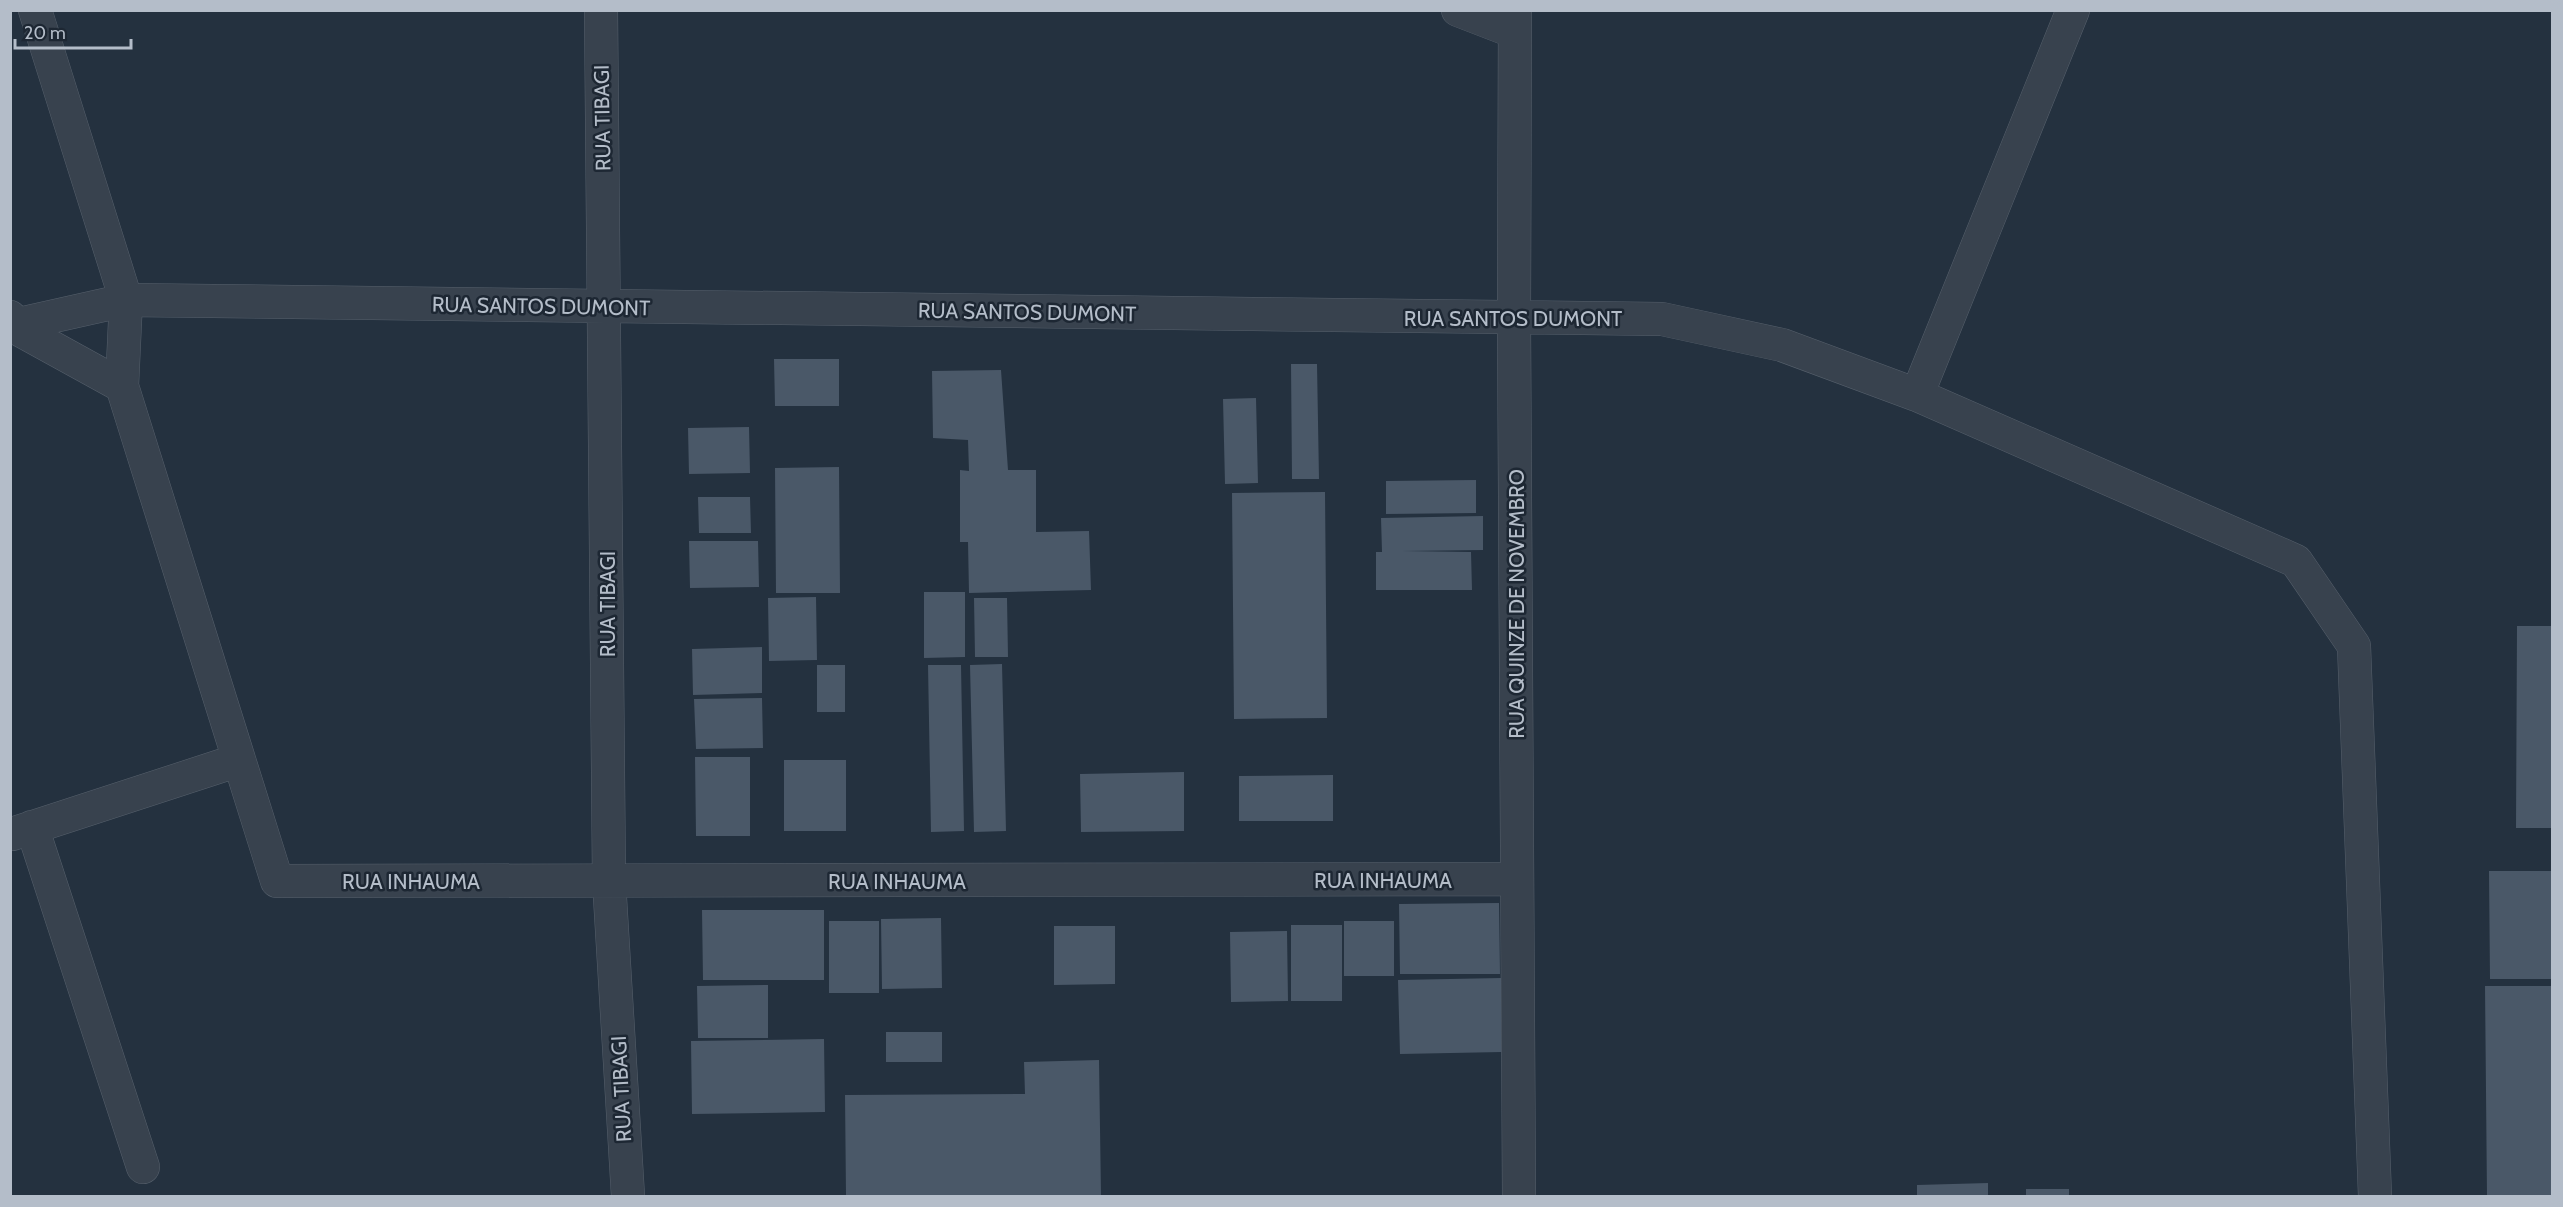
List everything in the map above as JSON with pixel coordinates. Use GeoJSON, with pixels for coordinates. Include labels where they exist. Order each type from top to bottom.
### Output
{"type":"FeatureCollection","features":[{"type":"Feature","properties":{"kind":"street"},"geometry":{"type":"LineString","coordinates":[[35,10],[126,300],[122,386],[239,760],[21,831],[143,1167]]}},
{"type":"Feature","properties":{"kind":"street","name":"RUA TIBAGI"},"geometry":{"type":"LineString","coordinates":[[601,10],[609,881],[628,1197]]}},
{"type":"Feature","properties":{"kind":"street"},"geometry":{"type":"LineString","coordinates":[[1458,10],[1515,21]]}},
{"type":"Feature","properties":{"kind":"street"},"geometry":{"type":"LineString","coordinates":[[1917,395],[2073,10]]}},
{"type":"Feature","properties":{"kind":"street","name":"RUA QUINZE DE NOVEMBRO"},"geometry":{"type":"LineString","coordinates":[[1515,21],[1514,319],[1519,1197]]}},
{"type":"Feature","properties":{"kind":"street","name":"RUA SANTOS DUMONT"},"geometry":{"type":"LineString","coordinates":[[11,323],[126,300],[1514,319],[1662,319],[1782,345],[1917,395],[2295,561],[2354,646],[2375,1197]]}},
{"type":"Feature","properties":{"kind":"street"},"geometry":{"type":"LineString","coordinates":[[11,323],[122,386]]}},
{"type":"Feature","properties":{"kind":"street","name":"RUA INHAUMA"},"geometry":{"type":"LineString","coordinates":[[239,760],[277,881],[1517,879]]}},
{"type":"Feature","properties":{"kind":"building"},"geometry":{"type":"Polygon","coordinates":[[[774,359],[839,359],[839,406],[775,406],[774,359]]]}},
{"type":"Feature","properties":{"kind":"building"},"geometry":{"type":"Polygon","coordinates":[[[1291,364],[1317,364],[1319,479],[1292,479],[1291,364]]]}},
{"type":"Feature","properties":{"kind":"building"},"geometry":{"type":"Polygon","coordinates":[[[1001,370],[1008,470],[1036,470],[1036,532],[1089,531],[1091,590],[969,593],[968,542],[960,542],[960,470],[969,471],[968,440],[933,438],[932,371],[1001,370]]]}},
{"type":"Feature","properties":{"kind":"building"},"geometry":{"type":"Polygon","coordinates":[[[1256,398],[1258,483],[1225,484],[1223,399],[1256,398]]]}},
{"type":"Feature","properties":{"kind":"building"},"geometry":{"type":"Polygon","coordinates":[[[749,427],[750,473],[689,474],[688,428],[749,427]]]}},
{"type":"Feature","properties":{"kind":"building"},"geometry":{"type":"Polygon","coordinates":[[[839,467],[840,593],[776,593],[775,468],[839,467]]]}},
{"type":"Feature","properties":{"kind":"building"},"geometry":{"type":"Polygon","coordinates":[[[1476,480],[1476,513],[1386,514],[1386,481],[1476,480]]]}},
{"type":"Feature","properties":{"kind":"building"},"geometry":{"type":"Polygon","coordinates":[[[1325,492],[1327,718],[1234,719],[1232,493],[1325,492]]]}},
{"type":"Feature","properties":{"kind":"building"},"geometry":{"type":"Polygon","coordinates":[[[698,497],[750,497],[751,533],[699,533],[698,497]]]}},
{"type":"Feature","properties":{"kind":"building"},"geometry":{"type":"Polygon","coordinates":[[[1483,516],[1483,550],[1403,551],[1471,552],[1472,590],[1376,590],[1376,552],[1382,552],[1381,518],[1483,516]]]}},
{"type":"Feature","properties":{"kind":"building"},"geometry":{"type":"Polygon","coordinates":[[[689,541],[758,541],[759,587],[690,588],[689,541]]]}},
{"type":"Feature","properties":{"kind":"building"},"geometry":{"type":"Polygon","coordinates":[[[924,592],[965,592],[965,657],[924,658],[924,592]]]}},
{"type":"Feature","properties":{"kind":"building"},"geometry":{"type":"Polygon","coordinates":[[[816,597],[817,660],[769,661],[768,598],[816,597]]]}},
{"type":"Feature","properties":{"kind":"building"},"geometry":{"type":"Polygon","coordinates":[[[974,598],[1007,598],[1008,657],[975,657],[974,598]]]}},
{"type":"Feature","properties":{"kind":"building"},"geometry":{"type":"Polygon","coordinates":[[[2517,626],[2552,626],[2552,828],[2516,828],[2517,626]]]}},
{"type":"Feature","properties":{"kind":"building"},"geometry":{"type":"Polygon","coordinates":[[[762,647],[762,693],[693,695],[692,649],[762,647]]]}},
{"type":"Feature","properties":{"kind":"building"},"geometry":{"type":"Polygon","coordinates":[[[1002,664],[1006,831],[974,832],[970,665],[1002,664]]]}},
{"type":"Feature","properties":{"kind":"building"},"geometry":{"type":"Polygon","coordinates":[[[817,665],[845,665],[845,712],[817,712],[817,665]]]}},
{"type":"Feature","properties":{"kind":"building"},"geometry":{"type":"Polygon","coordinates":[[[928,665],[961,665],[964,831],[931,832],[928,665]]]}},
{"type":"Feature","properties":{"kind":"building"},"geometry":{"type":"Polygon","coordinates":[[[762,698],[763,748],[696,749],[694,699],[762,698]]]}},
{"type":"Feature","properties":{"kind":"building"},"geometry":{"type":"Polygon","coordinates":[[[695,757],[750,757],[750,836],[696,836],[695,757]]]}},
{"type":"Feature","properties":{"kind":"building"},"geometry":{"type":"Polygon","coordinates":[[[784,760],[846,760],[846,831],[784,831],[784,760]]]}},
{"type":"Feature","properties":{"kind":"building"},"geometry":{"type":"Polygon","coordinates":[[[1184,772],[1184,831],[1081,832],[1080,774],[1184,772]]]}},
{"type":"Feature","properties":{"kind":"building"},"geometry":{"type":"Polygon","coordinates":[[[1333,775],[1333,821],[1239,821],[1239,776],[1333,775]]]}},
{"type":"Feature","properties":{"kind":"building"},"geometry":{"type":"Polygon","coordinates":[[[2489,871],[2552,871],[2552,979],[2490,979],[2489,871]]]}},
{"type":"Feature","properties":{"kind":"building"},"geometry":{"type":"Polygon","coordinates":[[[1499,903],[1500,974],[1400,974],[1399,904],[1499,903]]]}},
{"type":"Feature","properties":{"kind":"building"},"geometry":{"type":"Polygon","coordinates":[[[702,910],[824,910],[824,980],[703,980],[702,910]]]}},
{"type":"Feature","properties":{"kind":"building"},"geometry":{"type":"Polygon","coordinates":[[[941,918],[942,988],[882,989],[881,919],[941,918]]]}},
{"type":"Feature","properties":{"kind":"building"},"geometry":{"type":"Polygon","coordinates":[[[829,921],[879,921],[879,993],[829,993],[829,921]]]}},
{"type":"Feature","properties":{"kind":"building"},"geometry":{"type":"Polygon","coordinates":[[[1344,921],[1394,921],[1394,976],[1344,976],[1344,921]]]}},
{"type":"Feature","properties":{"kind":"building"},"geometry":{"type":"Polygon","coordinates":[[[1291,925],[1342,925],[1342,1001],[1291,1001],[1291,925]]]}},
{"type":"Feature","properties":{"kind":"building"},"geometry":{"type":"Polygon","coordinates":[[[1054,926],[1115,926],[1115,984],[1054,985],[1054,926]]]}},
{"type":"Feature","properties":{"kind":"building"},"geometry":{"type":"Polygon","coordinates":[[[1287,931],[1288,1001],[1231,1002],[1230,932],[1287,931]]]}},
{"type":"Feature","properties":{"kind":"building"},"geometry":{"type":"Polygon","coordinates":[[[1501,978],[1502,1052],[1400,1054],[1398,980],[1501,978]]]}},
{"type":"Feature","properties":{"kind":"building"},"geometry":{"type":"Polygon","coordinates":[[[768,985],[768,1038],[698,1038],[697,986],[768,985]]]}},
{"type":"Feature","properties":{"kind":"building"},"geometry":{"type":"Polygon","coordinates":[[[2485,986],[2552,986],[2552,1196],[2487,1196],[2485,986]]]}},
{"type":"Feature","properties":{"kind":"building"},"geometry":{"type":"Polygon","coordinates":[[[886,1032],[942,1032],[942,1062],[886,1062],[886,1032]]]}},
{"type":"Feature","properties":{"kind":"building"},"geometry":{"type":"Polygon","coordinates":[[[824,1039],[825,1112],[692,1114],[691,1041],[824,1039]]]}},
{"type":"Feature","properties":{"kind":"building"},"geometry":{"type":"Polygon","coordinates":[[[1099,1060],[1101,1196],[846,1196],[845,1095],[1025,1094],[1024,1062],[1099,1060]]]}},
{"type":"Feature","properties":{"kind":"building"},"geometry":{"type":"Polygon","coordinates":[[[1988,1183],[1988,1196],[1917,1196],[1917,1185],[1988,1183]]]}},
{"type":"Feature","properties":{"kind":"building"},"geometry":{"type":"Polygon","coordinates":[[[2026,1189],[2069,1189],[2069,1196],[2026,1196],[2026,1189]]]}}]}
